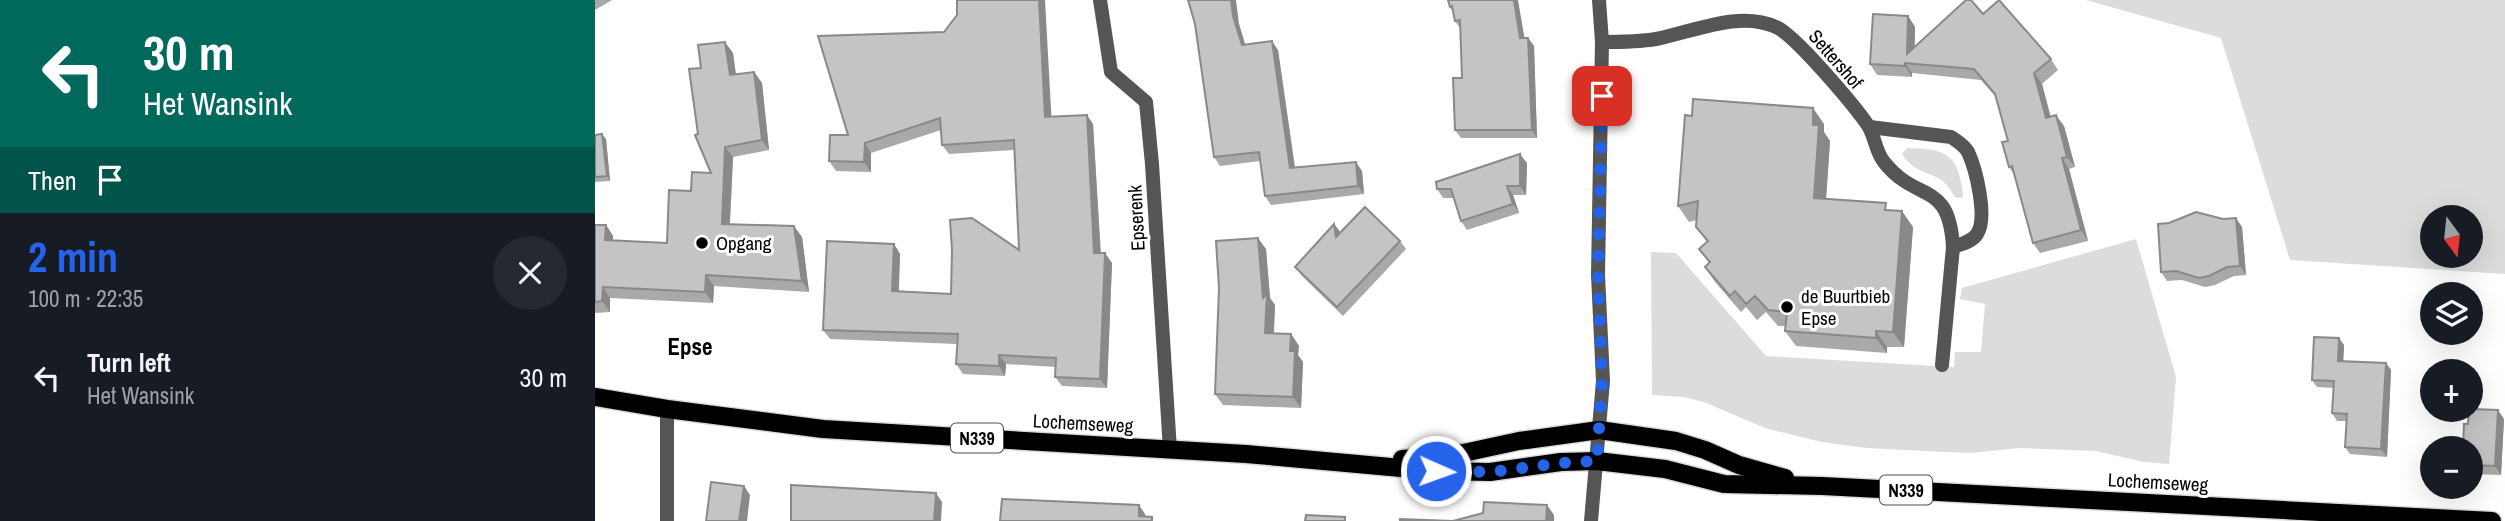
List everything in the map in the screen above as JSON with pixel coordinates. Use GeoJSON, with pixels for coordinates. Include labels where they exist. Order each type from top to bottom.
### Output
{"type":"FeatureCollection","features":[{"type":"Feature","properties":{"kind":"main road","name":"Lochemseweg"},"geometry":{"type":"LineString","coordinates":[[595,397],[667,410],[823,429],[1360,463],[1436,471],[1490,472],[1597,461],[1665,469],[1724,484],[1822,486],[2492,521]]}},
{"type":"Feature","properties":{"kind":"main road","name":"Lochemseweg"},"geometry":{"type":"LineString","coordinates":[[1360,463],[1454,455],[1519,441],[1599,430],[1676,441],[1772,475],[1822,486]]}},
{"type":"Feature","properties":{"kind":"street","name":"Epserenk"},"geometry":{"type":"LineString","coordinates":[[1100,0],[1111,72],[1146,102],[1170,450]]}},
{"type":"Feature","properties":{"kind":"street"},"geometry":{"type":"LineString","coordinates":[[1591,521],[1602,381],[1598,275],[1602,42],[1599,0]]}},
{"type":"Feature","properties":{"kind":"street","name":"Settershof"},"geometry":{"type":"LineString","coordinates":[[1602,42],[1642,41],[1715,24],[1751,21],[1774,26],[1794,40],[1870,127],[1876,149],[1884,162],[1901,180],[1934,196],[1940,202],[1952,229],[1953,247],[1942,366]]}},
{"type":"Feature","properties":{"kind":"street"},"geometry":{"type":"LineString","coordinates":[[1870,127],[1951,137],[1968,152],[1983,211],[1981,226],[1976,236],[1953,247]]}},
{"type":"Feature","properties":{"kind":"street"},"geometry":{"type":"LineString","coordinates":[[667,410],[667,521]]}},
{"type":"Feature","properties":{"kind":"shaded area"},"geometry":{"type":"Polygon","coordinates":[[[2086,0],[2505,0],[2505,274],[2290,260],[2221,38],[2086,0]]]}},
{"type":"Feature","properties":{"kind":"shaded area"},"geometry":{"type":"Polygon","coordinates":[[[1907,148],[1939,152],[1951,159],[1959,174],[1963,197],[1957,198],[1942,181],[1908,162],[1902,154],[1907,148]]]}},
{"type":"Feature","properties":{"kind":"shaded area"},"geometry":{"type":"Polygon","coordinates":[[[2136,239],[2176,377],[2169,464],[2144,462],[2096,451],[2019,448],[1971,453],[1867,448],[1822,442],[1765,428],[1704,402],[1683,397],[1652,395],[1651,252],[1676,253],[1766,356],[1954,367],[1955,352],[1981,352],[1985,304],[1960,299],[1962,288],[2136,239]]]}},
{"type":"Feature","properties":{"kind":"building"},"geometry":{"type":"Polygon","coordinates":[[[957,0],[1039,0],[1045,117],[1087,115],[1094,253],[1105,253],[1100,379],[1055,377],[1056,358],[999,355],[999,366],[956,364],[958,334],[823,330],[827,241],[894,244],[892,291],[951,294],[950,220],[972,218],[1019,250],[1014,140],[942,145],[940,118],[865,143],[864,162],[829,161],[830,135],[848,135],[818,36],[944,32],[957,15],[957,0]]]}},
{"type":"Feature","properties":{"kind":"building"},"geometry":{"type":"Polygon","coordinates":[[[1188,0],[1231,0],[1242,45],[1272,41],[1290,168],[1356,162],[1358,186],[1265,196],[1259,152],[1214,157],[1195,24],[1188,0]]]}},
{"type":"Feature","properties":{"kind":"building"},"geometry":{"type":"Polygon","coordinates":[[[1448,0],[1514,0],[1520,38],[1528,38],[1532,130],[1455,130],[1453,78],[1462,78],[1460,20],[1455,21],[1448,0]]]}},
{"type":"Feature","properties":{"kind":"building"},"geometry":{"type":"Polygon","coordinates":[[[1966,0],[1971,0],[1983,14],[1999,0],[2051,59],[2034,73],[2046,118],[2056,115],[2067,157],[2062,158],[2081,230],[2033,243],[2012,166],[2009,167],[2002,142],[2008,141],[1995,94],[1974,69],[1905,63],[1905,66],[1870,64],[1873,14],[1908,16],[1907,54],[1966,0]]]}},
{"type":"Feature","properties":{"kind":"building"},"geometry":{"type":"Polygon","coordinates":[[[725,42],[730,75],[754,72],[762,140],[725,147],[722,224],[794,226],[802,281],[706,275],[705,292],[603,287],[602,301],[595,302],[595,225],[606,225],[605,240],[667,243],[669,190],[691,191],[692,172],[711,173],[695,135],[698,134],[689,69],[701,68],[698,45],[725,42]]]}},
{"type":"Feature","properties":{"kind":"building"},"geometry":{"type":"Polygon","coordinates":[[[1693,99],[1813,108],[1813,125],[1819,125],[1814,198],[1886,203],[1885,210],[1902,211],[1893,332],[1876,331],[1876,338],[1785,331],[1787,312],[1768,310],[1755,296],[1746,304],[1735,291],[1730,296],[1705,267],[1710,262],[1699,249],[1708,241],[1696,227],[1698,201],[1678,206],[1685,115],[1692,116],[1693,99]]]}},
{"type":"Feature","properties":{"kind":"building"},"geometry":{"type":"Polygon","coordinates":[[[602,134],[607,176],[595,177],[595,135],[602,134]]]}},
{"type":"Feature","properties":{"kind":"building"},"geometry":{"type":"Polygon","coordinates":[[[1520,154],[1520,186],[1507,186],[1513,204],[1461,221],[1451,189],[1437,189],[1436,182],[1520,154]]]}},
{"type":"Feature","properties":{"kind":"building"},"geometry":{"type":"Polygon","coordinates":[[[1365,207],[1400,241],[1337,307],[1295,267],[1334,224],[1336,237],[1365,207]]]}},
{"type":"Feature","properties":{"kind":"building"},"geometry":{"type":"Polygon","coordinates":[[[2196,212],[2223,219],[2236,218],[2240,266],[2227,267],[2199,278],[2176,271],[2161,272],[2158,224],[2169,223],[2196,212]]]}},
{"type":"Feature","properties":{"kind":"building"},"geometry":{"type":"Polygon","coordinates":[[[1258,238],[1263,298],[1267,294],[1265,333],[1291,334],[1290,351],[1295,351],[1293,397],[1215,394],[1219,288],[1216,241],[1258,238]]]}},
{"type":"Feature","properties":{"kind":"building"},"geometry":{"type":"Polygon","coordinates":[[[2314,337],[2339,338],[2338,361],[2386,363],[2381,449],[2345,447],[2347,414],[2332,413],[2334,381],[2312,380],[2314,337]]]}},
{"type":"Feature","properties":{"kind":"building"},"geometry":{"type":"Polygon","coordinates":[[[2483,409],[2498,410],[2495,466],[2483,466],[2483,436],[2464,436],[2464,424],[2483,422],[2483,409]]]}},
{"type":"Feature","properties":{"kind":"building"},"geometry":{"type":"Polygon","coordinates":[[[711,482],[744,486],[739,521],[706,521],[711,482]]]}},
{"type":"Feature","properties":{"kind":"building"},"geometry":{"type":"Polygon","coordinates":[[[791,485],[936,493],[934,521],[791,521],[791,485]]]}},
{"type":"Feature","properties":{"kind":"building"},"geometry":{"type":"Polygon","coordinates":[[[1002,499],[1139,505],[1139,516],[1152,517],[1152,521],[1000,521],[1002,499]]]}},
{"type":"Feature","properties":{"kind":"building"},"geometry":{"type":"Polygon","coordinates":[[[1484,502],[1547,505],[1546,521],[1453,521],[1483,513],[1484,502]]]}},
{"type":"Feature","properties":{"kind":"building"},"geometry":{"type":"Polygon","coordinates":[[[1306,515],[1345,517],[1345,521],[1305,521],[1306,515]]]}},
{"type":"Feature","properties":{"kind":"building"},"geometry":{"type":"Polygon","coordinates":[[[1400,519],[1453,521],[1400,521],[1400,519]]]}},
{"type":"Feature","properties":{"kind":"place","name":"Opgang"},"geometry":{"type":"Point","coordinates":[702,243]}},
{"type":"Feature","properties":{"kind":"place","name":"de Buurtbieb Epse"},"geometry":{"type":"Point","coordinates":[1787,307]}},
{"type":"Feature","properties":{"kind":"district","name":"Epse"},"geometry":{"type":"Point","coordinates":[690,346]}},
{"type":"Feature","properties":{"kind":"route"},"geometry":{"type":"LineString","coordinates":[[1436,471],[1490,472],[1597,461],[1602,381],[1598,275],[1602,96]]}}]}
